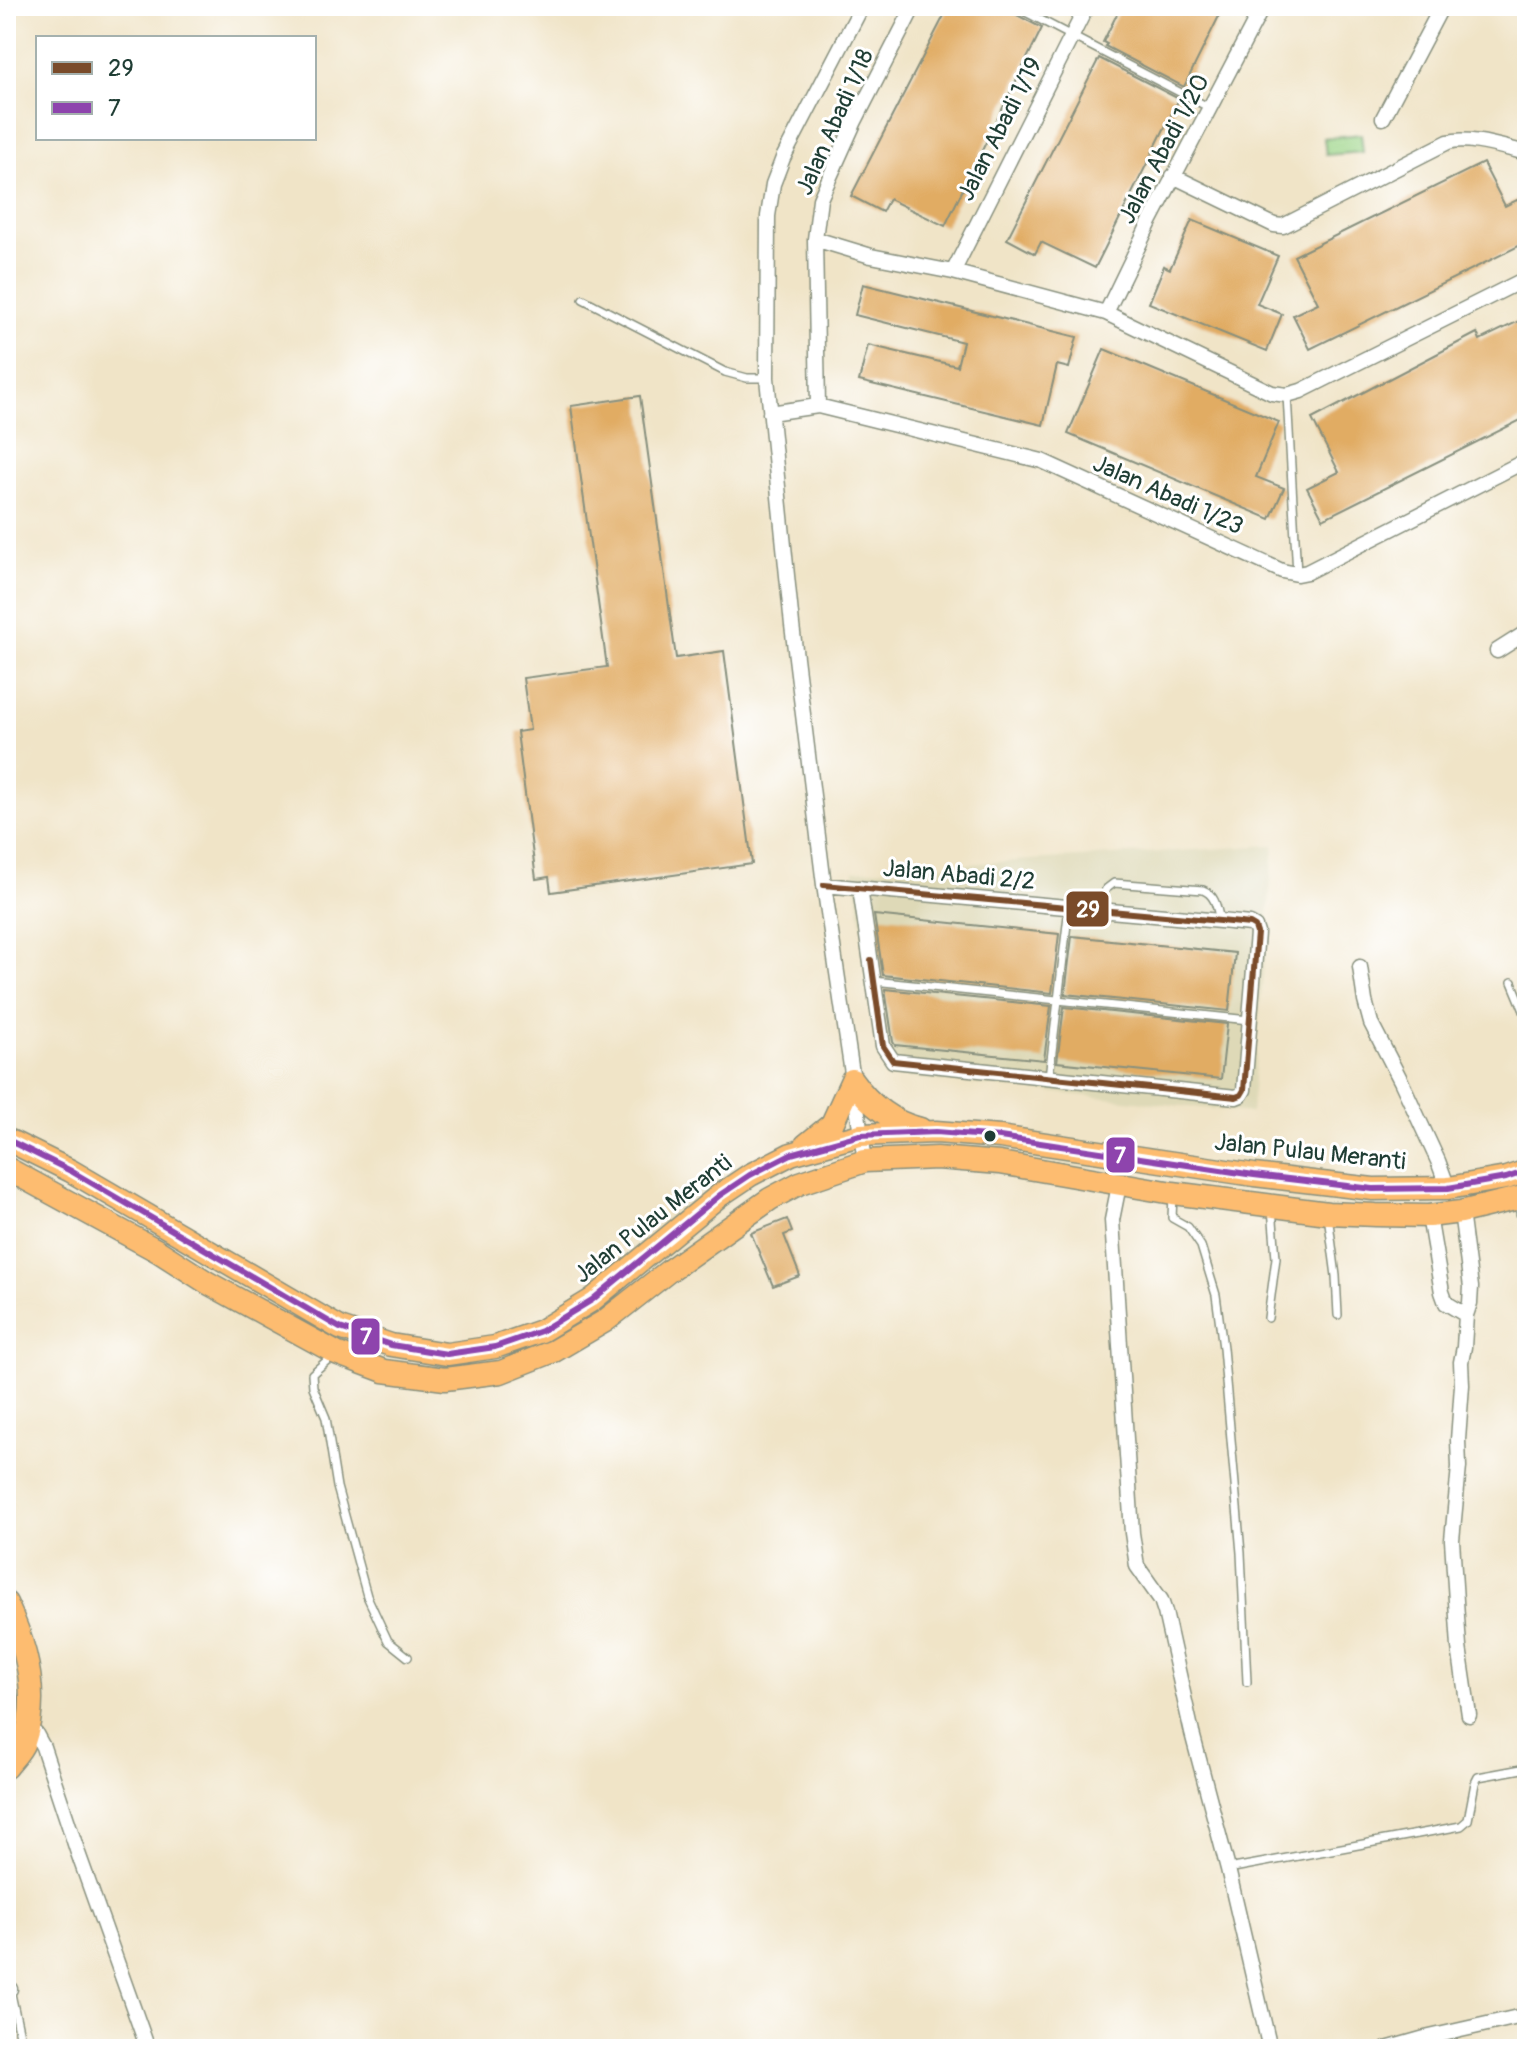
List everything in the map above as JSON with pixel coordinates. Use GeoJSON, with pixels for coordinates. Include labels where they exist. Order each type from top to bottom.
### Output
{"type":"FeatureCollection","features":[{"type":"Feature","properties":{"kind":"main road"},"geometry":{"type":"LineString","coordinates":[[791,1154],[832,1124],[852,1080],[872,1104],[895,1121],[936,1132]]}},
{"type":"Feature","properties":{"kind":"main road","name":"Jalan Pulau Meranti"},"geometry":{"type":"LineString","coordinates":[[6,1139],[71,1171],[340,1328],[391,1345],[447,1354],[495,1347],[541,1331],[592,1300],[720,1195],[750,1175],[791,1154],[860,1135],[936,1132],[1000,1137],[1126,1157],[1373,1189],[1448,1188],[1506,1178],[1527,1171]]}},
{"type":"Feature","properties":{"kind":"main road"},"geometry":{"type":"LineString","coordinates":[[9,1178],[158,1251],[208,1283],[336,1353],[384,1371],[445,1379],[501,1372],[554,1351],[605,1321],[770,1199],[800,1183],[865,1161],[937,1158],[1000,1163],[1119,1185],[1328,1213],[1429,1216],[1461,1212],[1522,1197]]}},
{"type":"Feature","properties":{"kind":"main road"},"geometry":{"type":"LineString","coordinates":[[6,1603],[29,1668],[32,1704],[23,1744],[6,1767]]}},
{"type":"Feature","properties":{"kind":"main road"},"geometry":{"type":"LineString","coordinates":[[6,1698],[6,1711]]}},
{"type":"Feature","properties":{"kind":"street"},"geometry":{"type":"LineString","coordinates":[[862,6],[783,158],[773,184],[768,216],[767,378],[792,625],[824,885],[865,1161]]}},
{"type":"Feature","properties":{"kind":"street","name":"Jalan Abadi 1/18"},"geometry":{"type":"LineString","coordinates":[[818,406],[815,239],[820,199],[855,121],[914,6]]}},
{"type":"Feature","properties":{"kind":"street","name":"Jalan Abadi 1/19"},"geometry":{"type":"LineString","coordinates":[[953,272],[1087,6]]}},
{"type":"Feature","properties":{"kind":"street","name":"Jalan Abadi 1/20"},"geometry":{"type":"LineString","coordinates":[[1106,313],[1173,176],[1263,6]]}},
{"type":"Feature","properties":{"kind":"street"},"geometry":{"type":"LineString","coordinates":[[1383,118],[1442,6]]}},
{"type":"Feature","properties":{"kind":"street"},"geometry":{"type":"LineString","coordinates":[[1173,176],[1274,225],[1283,226],[1448,142],[1467,141],[1527,153]]}},
{"type":"Feature","properties":{"kind":"street"},"geometry":{"type":"LineString","coordinates":[[815,239],[871,256],[953,272],[1106,313],[1272,393],[1287,395],[1301,391],[1527,278]]}},
{"type":"Feature","properties":{"kind":"street","name":"Jalan Abadi 1/23"},"geometry":{"type":"LineString","coordinates":[[770,413],[818,406],[1042,461],[1282,571],[1297,574]]}},
{"type":"Feature","properties":{"kind":"street"},"geometry":{"type":"LineString","coordinates":[[1297,574],[1307,572],[1527,460]]}},
{"type":"Feature","properties":{"kind":"street"},"geometry":{"type":"LineString","coordinates":[[1497,651],[1527,632]]}},
{"type":"Feature","properties":{"kind":"street","name":"Jalan Abadi 2/2"},"geometry":{"type":"LineString","coordinates":[[824,885],[1220,921],[1255,927],[1250,1020],[1241,1095],[1236,1097],[1049,1077]]}},
{"type":"Feature","properties":{"kind":"street"},"geometry":{"type":"LineString","coordinates":[[860,888],[883,1046],[893,1061],[1049,1077]]}},
{"type":"Feature","properties":{"kind":"street"},"geometry":{"type":"LineString","coordinates":[[1360,967],[1371,1023],[1407,1094],[1448,1188]]}},
{"type":"Feature","properties":{"kind":"street"},"geometry":{"type":"LineString","coordinates":[[1119,1185],[1112,1235],[1137,1566],[1161,1600],[1165,1612],[1270,2049]]}},
{"type":"Feature","properties":{"kind":"street"},"geometry":{"type":"LineString","coordinates":[[1461,1212],[1471,1287],[1461,1362],[1459,1467],[1452,1540],[1459,1647],[1469,1715]]}},
{"type":"Feature","properties":{"kind":"street"},"geometry":{"type":"LineString","coordinates":[[1429,1216],[1446,1303],[1466,1315]]}},
{"type":"Feature","properties":{"kind":"street"},"geometry":{"type":"LineString","coordinates":[[27,1727],[36,1734],[43,1747],[148,2049]]}},
{"type":"Feature","properties":{"kind":"street"},"geometry":{"type":"LineString","coordinates":[[1386,2049],[1527,2015]]}},
{"type":"Feature","properties":{"kind":"lane"},"geometry":{"type":"LineString","coordinates":[[1014,6],[1210,108]]}},
{"type":"Feature","properties":{"kind":"lane"},"geometry":{"type":"LineString","coordinates":[[583,299],[725,372],[739,377],[767,378]]}},
{"type":"Feature","properties":{"kind":"lane"},"geometry":{"type":"LineString","coordinates":[[1287,395],[1297,574]]}},
{"type":"Feature","properties":{"kind":"lane"},"geometry":{"type":"LineString","coordinates":[[1095,910],[1106,889],[1114,883],[1203,890],[1214,899],[1220,921]]}},
{"type":"Feature","properties":{"kind":"lane"},"geometry":{"type":"LineString","coordinates":[[1049,1077],[1069,907]]}},
{"type":"Feature","properties":{"kind":"lane"},"geometry":{"type":"LineString","coordinates":[[874,981],[1250,1020]]}},
{"type":"Feature","properties":{"kind":"lane"},"geometry":{"type":"LineString","coordinates":[[1512,982],[1527,1018]]}},
{"type":"Feature","properties":{"kind":"lane"},"geometry":{"type":"LineString","coordinates":[[1173,1193],[1172,1218],[1188,1227],[1201,1246],[1216,1295],[1241,1553],[1247,1682]]}},
{"type":"Feature","properties":{"kind":"lane"},"geometry":{"type":"LineString","coordinates":[[1522,1197],[1527,1309]]}},
{"type":"Feature","properties":{"kind":"lane"},"geometry":{"type":"LineString","coordinates":[[1268,1318],[1276,1258],[1272,1206]]}},
{"type":"Feature","properties":{"kind":"lane"},"geometry":{"type":"LineString","coordinates":[[1328,1213],[1338,1315]]}},
{"type":"Feature","properties":{"kind":"lane"},"geometry":{"type":"LineString","coordinates":[[336,1353],[312,1374],[313,1387],[326,1418],[337,1487],[367,1596],[388,1641],[408,1657]]}},
{"type":"Feature","properties":{"kind":"lane"},"geometry":{"type":"LineString","coordinates":[[1228,1869],[1461,1826],[1468,1820],[1478,1777],[1527,1768]]}},
{"type":"Feature","properties":{"kind":"lane"},"geometry":{"type":"LineString","coordinates":[[7,1989],[23,2049]]}},
{"type":"Feature","properties":{"kind":"shaded area"},"geometry":{"type":"Polygon","coordinates":[[[1274,845],[1251,1113],[884,1075],[854,871],[1274,845]]]}},
{"type":"Feature","properties":{"kind":"green space"},"geometry":{"type":"Polygon","coordinates":[[[1361,134],[1363,152],[1326,155],[1324,138],[1361,134]]]}},
{"type":"Feature","properties":{"kind":"building"},"geometry":{"type":"Polygon","coordinates":[[[949,6],[1008,6],[1011,12],[1042,28],[945,226],[889,199],[882,212],[851,196],[949,6]]]}},
{"type":"Feature","properties":{"kind":"building"},"geometry":{"type":"Polygon","coordinates":[[[1121,6],[1224,6],[1184,87],[1105,46],[1107,44],[1103,42],[1121,6]]]}},
{"type":"Feature","properties":{"kind":"building"},"geometry":{"type":"Polygon","coordinates":[[[1099,58],[1179,99],[1095,268],[1041,242],[1035,254],[1007,239],[1099,58]]]}},
{"type":"Feature","properties":{"kind":"building"},"geometry":{"type":"Polygon","coordinates":[[[1483,163],[1505,206],[1527,195],[1527,242],[1310,349],[1293,315],[1318,303],[1294,256],[1483,163]]]}},
{"type":"Feature","properties":{"kind":"building"},"geometry":{"type":"Polygon","coordinates":[[[1192,220],[1278,256],[1257,304],[1282,314],[1267,351],[1149,303],[1164,266],[1170,269],[1192,220]]]}},
{"type":"Feature","properties":{"kind":"building"},"geometry":{"type":"Polygon","coordinates":[[[863,284],[1077,337],[1069,368],[1057,365],[1043,425],[859,381],[868,345],[957,366],[963,342],[855,315],[863,284]]]}},
{"type":"Feature","properties":{"kind":"building"},"geometry":{"type":"Polygon","coordinates":[[[1527,317],[1527,417],[1323,519],[1307,488],[1339,472],[1312,419],[1477,333],[1480,340],[1527,317]]]}},
{"type":"Feature","properties":{"kind":"building"},"geometry":{"type":"Polygon","coordinates":[[[1104,349],[1279,422],[1256,477],[1284,488],[1270,519],[1068,434],[1104,349]]]}},
{"type":"Feature","properties":{"kind":"building"},"geometry":{"type":"Polygon","coordinates":[[[640,396],[676,658],[724,651],[752,864],[551,892],[549,877],[536,879],[517,732],[530,730],[523,678],[607,667],[571,406],[640,396]]]}},
{"type":"Feature","properties":{"kind":"building"},"geometry":{"type":"Polygon","coordinates":[[[874,915],[1059,934],[1052,993],[883,975],[874,915]]]}},
{"type":"Feature","properties":{"kind":"building"},"geometry":{"type":"Polygon","coordinates":[[[1072,936],[1235,953],[1229,1011],[1065,994],[1072,936]]]}},
{"type":"Feature","properties":{"kind":"building"},"geometry":{"type":"Polygon","coordinates":[[[885,989],[1051,1006],[1044,1060],[895,1045],[885,989]]]}},
{"type":"Feature","properties":{"kind":"building"},"geometry":{"type":"Polygon","coordinates":[[[1064,1007],[1227,1024],[1221,1079],[1057,1062],[1064,1007]]]}},
{"type":"Feature","properties":{"kind":"building"},"geometry":{"type":"Polygon","coordinates":[[[787,1219],[792,1232],[784,1235],[800,1276],[773,1286],[751,1233],[787,1219]]]}},
{"type":"Feature","properties":{"kind":"transit line","name":"29"},"geometry":{"type":"LineString","coordinates":[[824,885],[1250,924],[1257,933],[1244,1090],[1236,1097],[893,1061],[883,1046],[871,960]]}},
{"type":"Feature","properties":{"kind":"transit line","name":"7"},"geometry":{"type":"LineString","coordinates":[[6,1139],[71,1171],[340,1328],[391,1345],[447,1354],[495,1347],[541,1331],[592,1300],[720,1195],[750,1175],[791,1154],[860,1135],[936,1132],[1000,1137],[1254,1175],[1373,1189],[1448,1188],[1506,1178],[1527,1171]]}}]}
